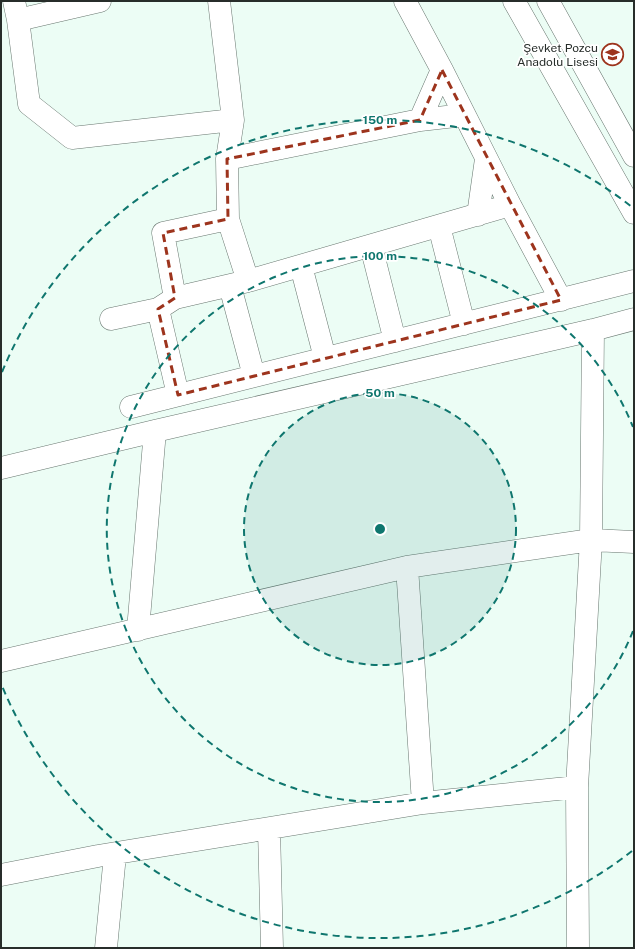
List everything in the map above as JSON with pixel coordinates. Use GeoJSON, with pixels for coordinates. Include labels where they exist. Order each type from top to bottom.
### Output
{"type":"FeatureCollection","features":[{"type":"Feature","properties":{"kind":"street"},"geometry":{"type":"LineString","coordinates":[[100,1],[16,11],[29,104],[72,138],[233,120]]}},
{"type":"Feature","properties":{"kind":"street"},"geometry":{"type":"LineString","coordinates":[[219,1],[233,120],[227,159],[228,219],[254,376]]}},
{"type":"Feature","properties":{"kind":"street"},"geometry":{"type":"LineString","coordinates":[[405,1],[442,70],[486,159],[561,300]]}},
{"type":"Feature","properties":{"kind":"street"},"geometry":{"type":"LineString","coordinates":[[514,1],[634,213]]}},
{"type":"Feature","properties":{"kind":"street"},"geometry":{"type":"LineString","coordinates":[[548,1],[634,156]]}},
{"type":"Feature","properties":{"kind":"street"},"geometry":{"type":"LineString","coordinates":[[420,120],[442,70]]}},
{"type":"Feature","properties":{"kind":"street"},"geometry":{"type":"LineString","coordinates":[[227,159],[420,120],[464,115]]}},
{"type":"Feature","properties":{"kind":"street"},"geometry":{"type":"LineString","coordinates":[[478,214],[486,159]]}},
{"type":"Feature","properties":{"kind":"street"},"geometry":{"type":"LineString","coordinates":[[111,319],[239,284],[510,205]]}},
{"type":"Feature","properties":{"kind":"street"},"geometry":{"type":"LineString","coordinates":[[178,395],[167,304],[163,233],[228,219]]}},
{"type":"Feature","properties":{"kind":"street"},"geometry":{"type":"LineString","coordinates":[[439,226],[464,324]]}},
{"type":"Feature","properties":{"kind":"street"},"geometry":{"type":"LineString","coordinates":[[371,246],[395,341]]}},
{"type":"Feature","properties":{"kind":"street"},"geometry":{"type":"LineString","coordinates":[[301,266],[325,358]]}},
{"type":"Feature","properties":{"kind":"street"},"geometry":{"type":"LineString","coordinates":[[131,407],[634,282]]}},
{"type":"Feature","properties":{"kind":"street"},"geometry":{"type":"LineString","coordinates":[[1,468],[593,330],[634,319]]}},
{"type":"Feature","properties":{"kind":"street"},"geometry":{"type":"LineString","coordinates":[[578,948],[577,787],[591,540],[593,330]]}},
{"type":"Feature","properties":{"kind":"street"},"geometry":{"type":"LineString","coordinates":[[138,630],[155,431]]}},
{"type":"Feature","properties":{"kind":"street"},"geometry":{"type":"LineString","coordinates":[[1,661],[407,567],[591,540],[634,542]]}},
{"type":"Feature","properties":{"kind":"street"},"geometry":{"type":"LineString","coordinates":[[407,567],[423,803]]}},
{"type":"Feature","properties":{"kind":"street"},"geometry":{"type":"LineString","coordinates":[[1,875],[98,856],[423,803],[577,787]]}},
{"type":"Feature","properties":{"kind":"street"},"geometry":{"type":"LineString","coordinates":[[269,829],[272,948]]}},
{"type":"Feature","properties":{"kind":"street"},"geometry":{"type":"LineString","coordinates":[[106,948],[115,854]]}},
{"type":"Feature","properties":{"kind":"highlighted area"},"geometry":{"type":"Polygon","coordinates":[[[442,70],[561,300],[178,395],[158,309],[175,298],[163,233],[228,219],[227,159],[420,120],[442,70]]]}},
{"type":"Feature","properties":{"kind":"place","name":"Şevket Pozcu Anadolu Lisesi"},"geometry":{"type":"Point","coordinates":[613,55]}}]}
